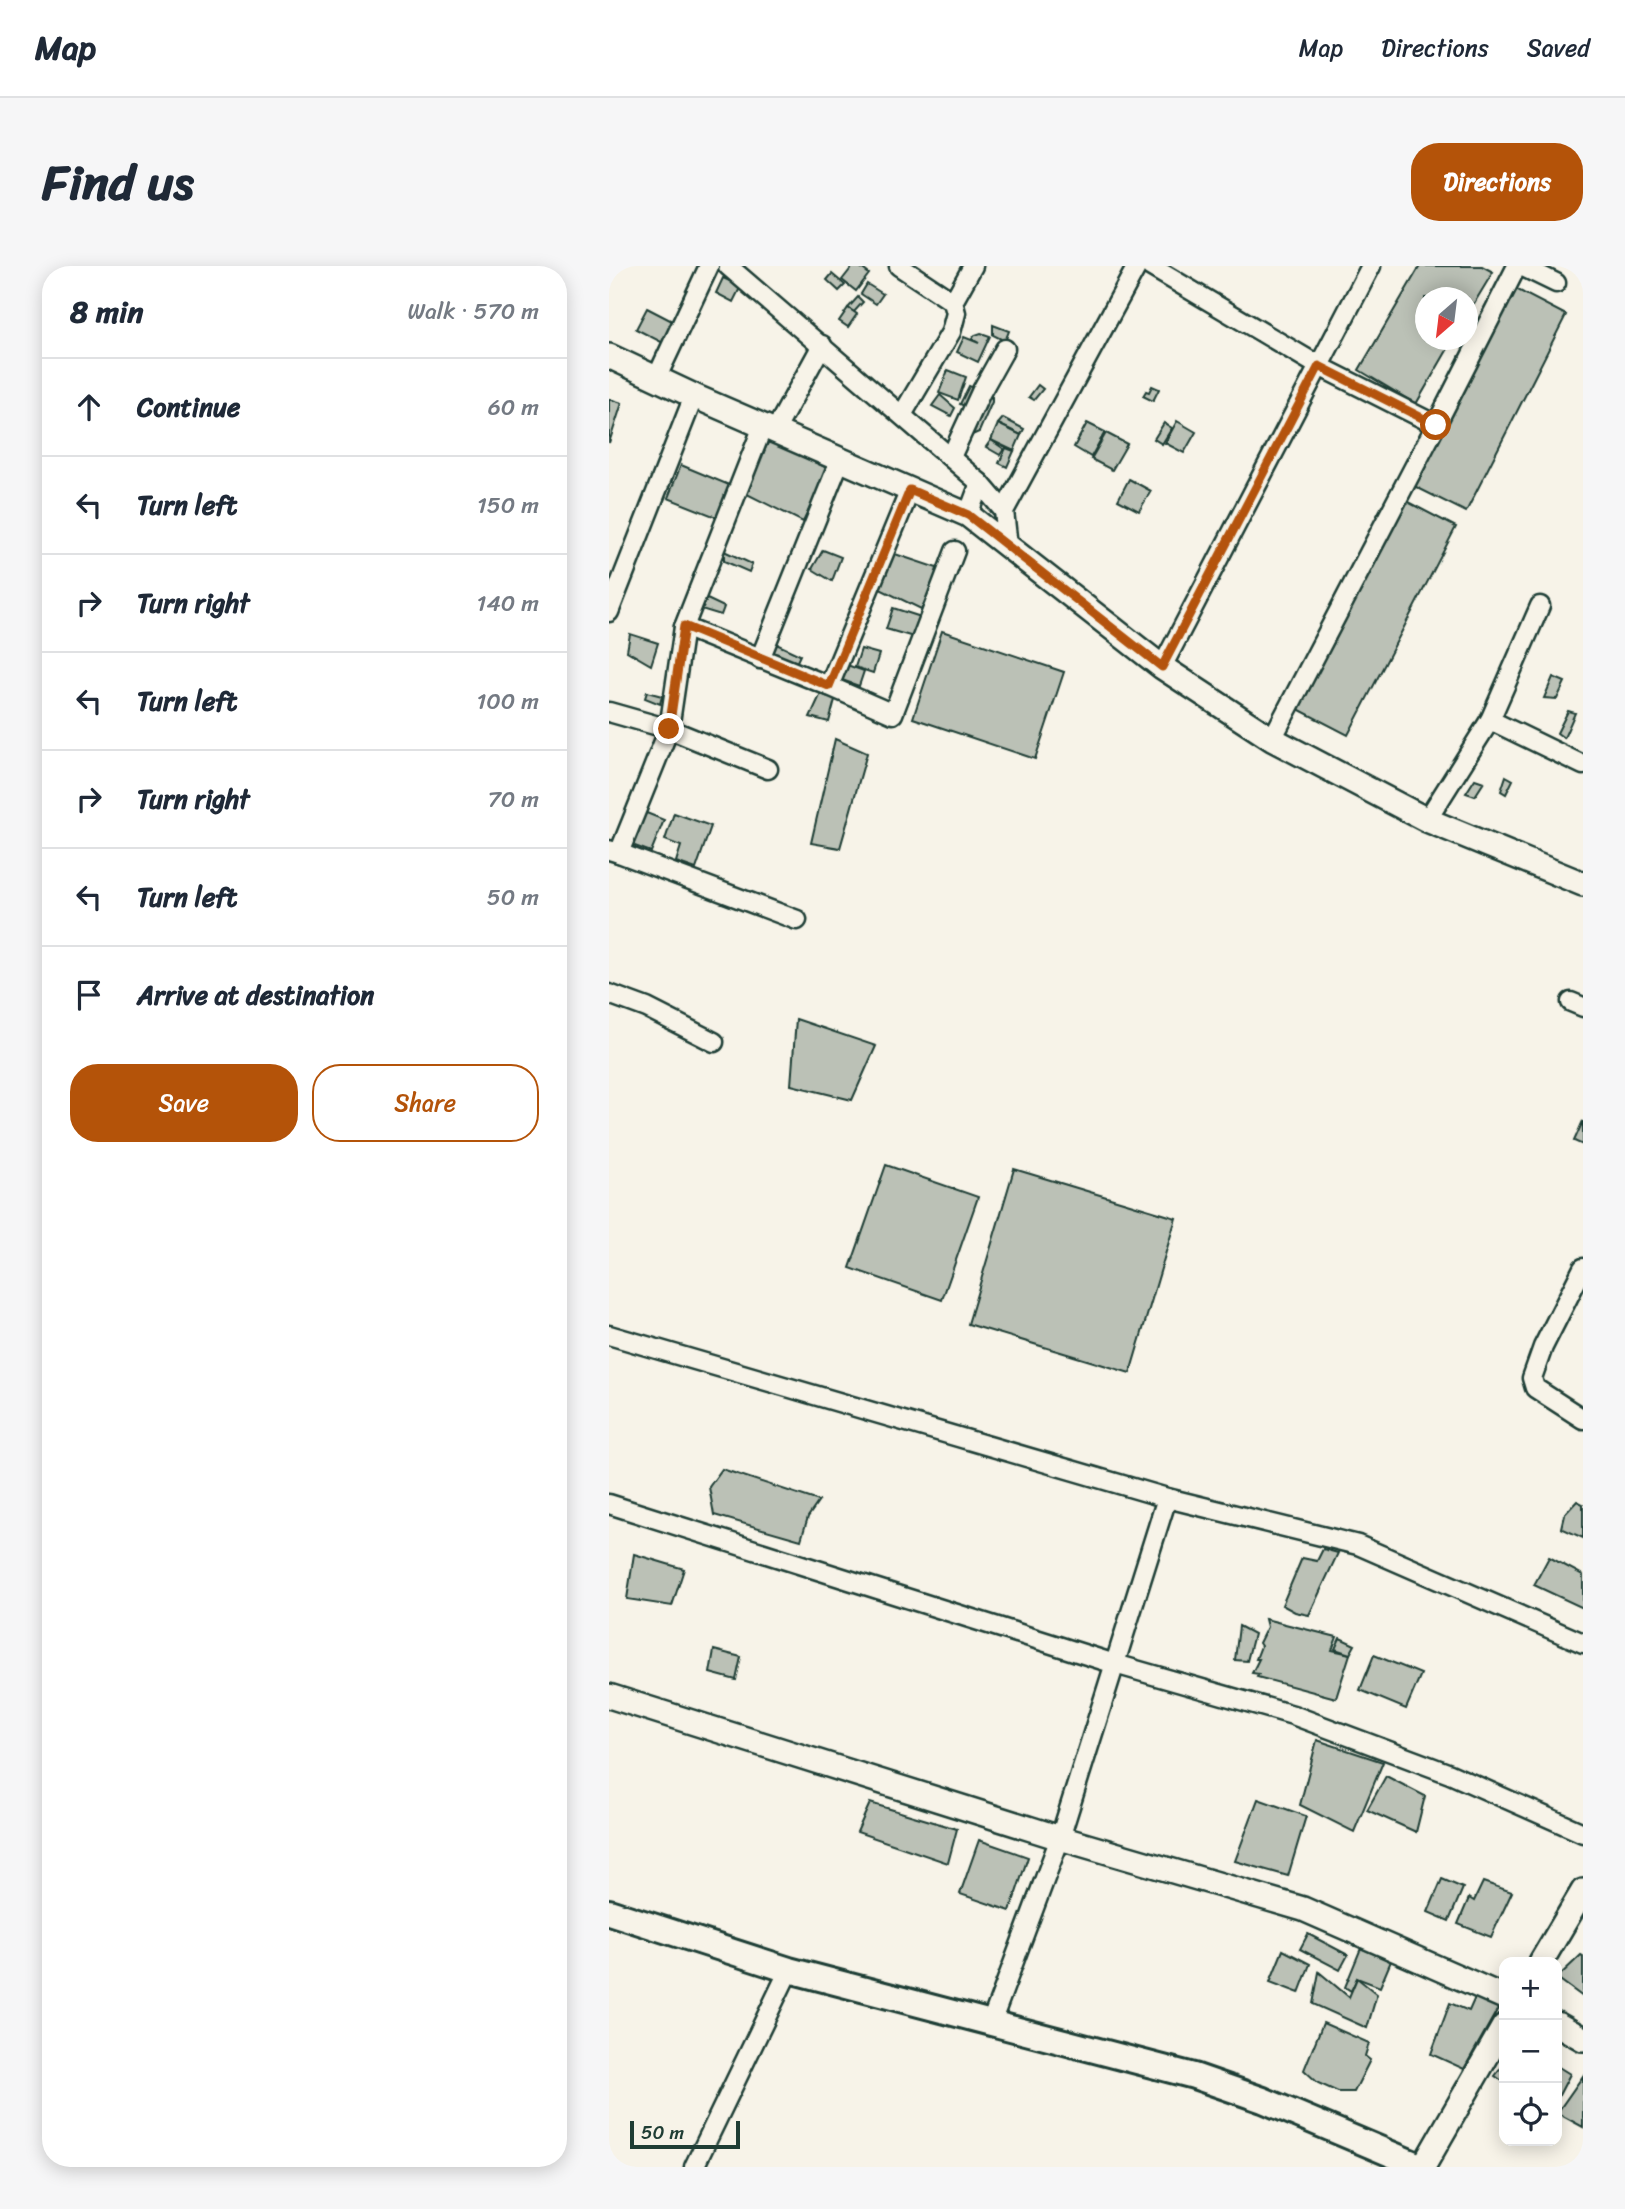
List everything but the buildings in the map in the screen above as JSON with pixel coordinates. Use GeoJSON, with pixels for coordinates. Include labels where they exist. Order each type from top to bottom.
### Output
{"type":"FeatureCollection","features":[{"type":"Feature","properties":{"kind":"main road"},"geometry":{"type":"LineString","coordinates":[[609,1912],[789,1970],[1206,2080],[1263,2100],[1423,2167]]}},
{"type":"Feature","properties":{"kind":"street"},"geometry":{"type":"LineString","coordinates":[[656,379],[709,266]]}},
{"type":"Feature","properties":{"kind":"street"},"geometry":{"type":"LineString","coordinates":[[728,266],[951,457],[980,483],[1004,511]]}},
{"type":"Feature","properties":{"kind":"street"},"geometry":{"type":"LineString","coordinates":[[899,266],[953,302],[956,313],[951,332],[902,415]]}},
{"type":"Feature","properties":{"kind":"street"},"geometry":{"type":"LineString","coordinates":[[953,302],[973,266]]}},
{"type":"Feature","properties":{"kind":"street"},"geometry":{"type":"LineString","coordinates":[[1007,546],[1004,511],[1137,266]]}},
{"type":"Feature","properties":{"kind":"street"},"geometry":{"type":"LineString","coordinates":[[1150,266],[1319,366],[1436,425]]}},
{"type":"Feature","properties":{"kind":"street"},"geometry":{"type":"LineString","coordinates":[[1162,667],[1371,266]]}},
{"type":"Feature","properties":{"kind":"street"},"geometry":{"type":"LineString","coordinates":[[1272,739],[1519,266],[1556,283]]}},
{"type":"Feature","properties":{"kind":"street"},"geometry":{"type":"LineString","coordinates":[[797,920],[614,852],[669,729],[684,626],[769,429],[822,345]]}},
{"type":"Feature","properties":{"kind":"street"},"geometry":{"type":"LineString","coordinates":[[951,457],[981,392],[1005,349]]}},
{"type":"Feature","properties":{"kind":"street"},"geometry":{"type":"LineString","coordinates":[[609,356],[694,396],[968,515],[1162,667],[1272,739],[1426,820],[1583,884]]}},
{"type":"Feature","properties":{"kind":"street"},"geometry":{"type":"LineString","coordinates":[[609,612],[694,396]]}},
{"type":"Feature","properties":{"kind":"street"},"geometry":{"type":"LineString","coordinates":[[760,659],[840,460]]}},
{"type":"Feature","properties":{"kind":"street"},"geometry":{"type":"LineString","coordinates":[[968,515],[980,483]]}},
{"type":"Feature","properties":{"kind":"street"},"geometry":{"type":"LineString","coordinates":[[829,686],[910,490]]}},
{"type":"Feature","properties":{"kind":"street"},"geometry":{"type":"LineString","coordinates":[[684,626],[893,714],[955,551]]}},
{"type":"Feature","properties":{"kind":"street"},"geometry":{"type":"LineString","coordinates":[[1426,820],[1490,720],[1540,606]]}},
{"type":"Feature","properties":{"kind":"street"},"geometry":{"type":"LineString","coordinates":[[609,712],[669,729],[768,769]]}},
{"type":"Feature","properties":{"kind":"street"},"geometry":{"type":"LineString","coordinates":[[1490,720],[1583,765]]}},
{"type":"Feature","properties":{"kind":"street"},"geometry":{"type":"LineString","coordinates":[[609,995],[647,1008],[714,1042]]}},
{"type":"Feature","properties":{"kind":"street"},"geometry":{"type":"LineString","coordinates":[[1583,1268],[1543,1347],[1532,1378],[1535,1388],[1583,1419]]}},
{"type":"Feature","properties":{"kind":"street"},"geometry":{"type":"LineString","coordinates":[[609,1335],[1167,1498],[1358,1545],[1583,1643]]}},
{"type":"Feature","properties":{"kind":"street"},"geometry":{"type":"LineString","coordinates":[[991,2023],[1060,1838],[1167,1498]]}},
{"type":"Feature","properties":{"kind":"street"},"geometry":{"type":"LineString","coordinates":[[609,1504],[1115,1664],[1293,1715],[1450,1774],[1583,1833]]}},
{"type":"Feature","properties":{"kind":"street"},"geometry":{"type":"LineString","coordinates":[[609,1696],[1060,1838],[1303,1909],[1499,1995]]}},
{"type":"Feature","properties":{"kind":"street"},"geometry":{"type":"LineString","coordinates":[[1544,1957],[1583,1891]]}},
{"type":"Feature","properties":{"kind":"street"},"geometry":{"type":"LineString","coordinates":[[694,2167],[789,1970]]}},
{"type":"Feature","properties":{"kind":"street"},"geometry":{"type":"LineString","coordinates":[[1562,2027],[1583,2039]]}},
{"type":"Feature","properties":{"kind":"street"},"geometry":{"type":"LineString","coordinates":[[1423,2167],[1499,2035]]}},
{"type":"Feature","properties":{"kind":"route"},"geometry":{"type":"LineString","coordinates":[[669,729],[684,626],[829,686],[910,490],[968,515],[1162,667],[1319,366],[1436,425]]}}]}
